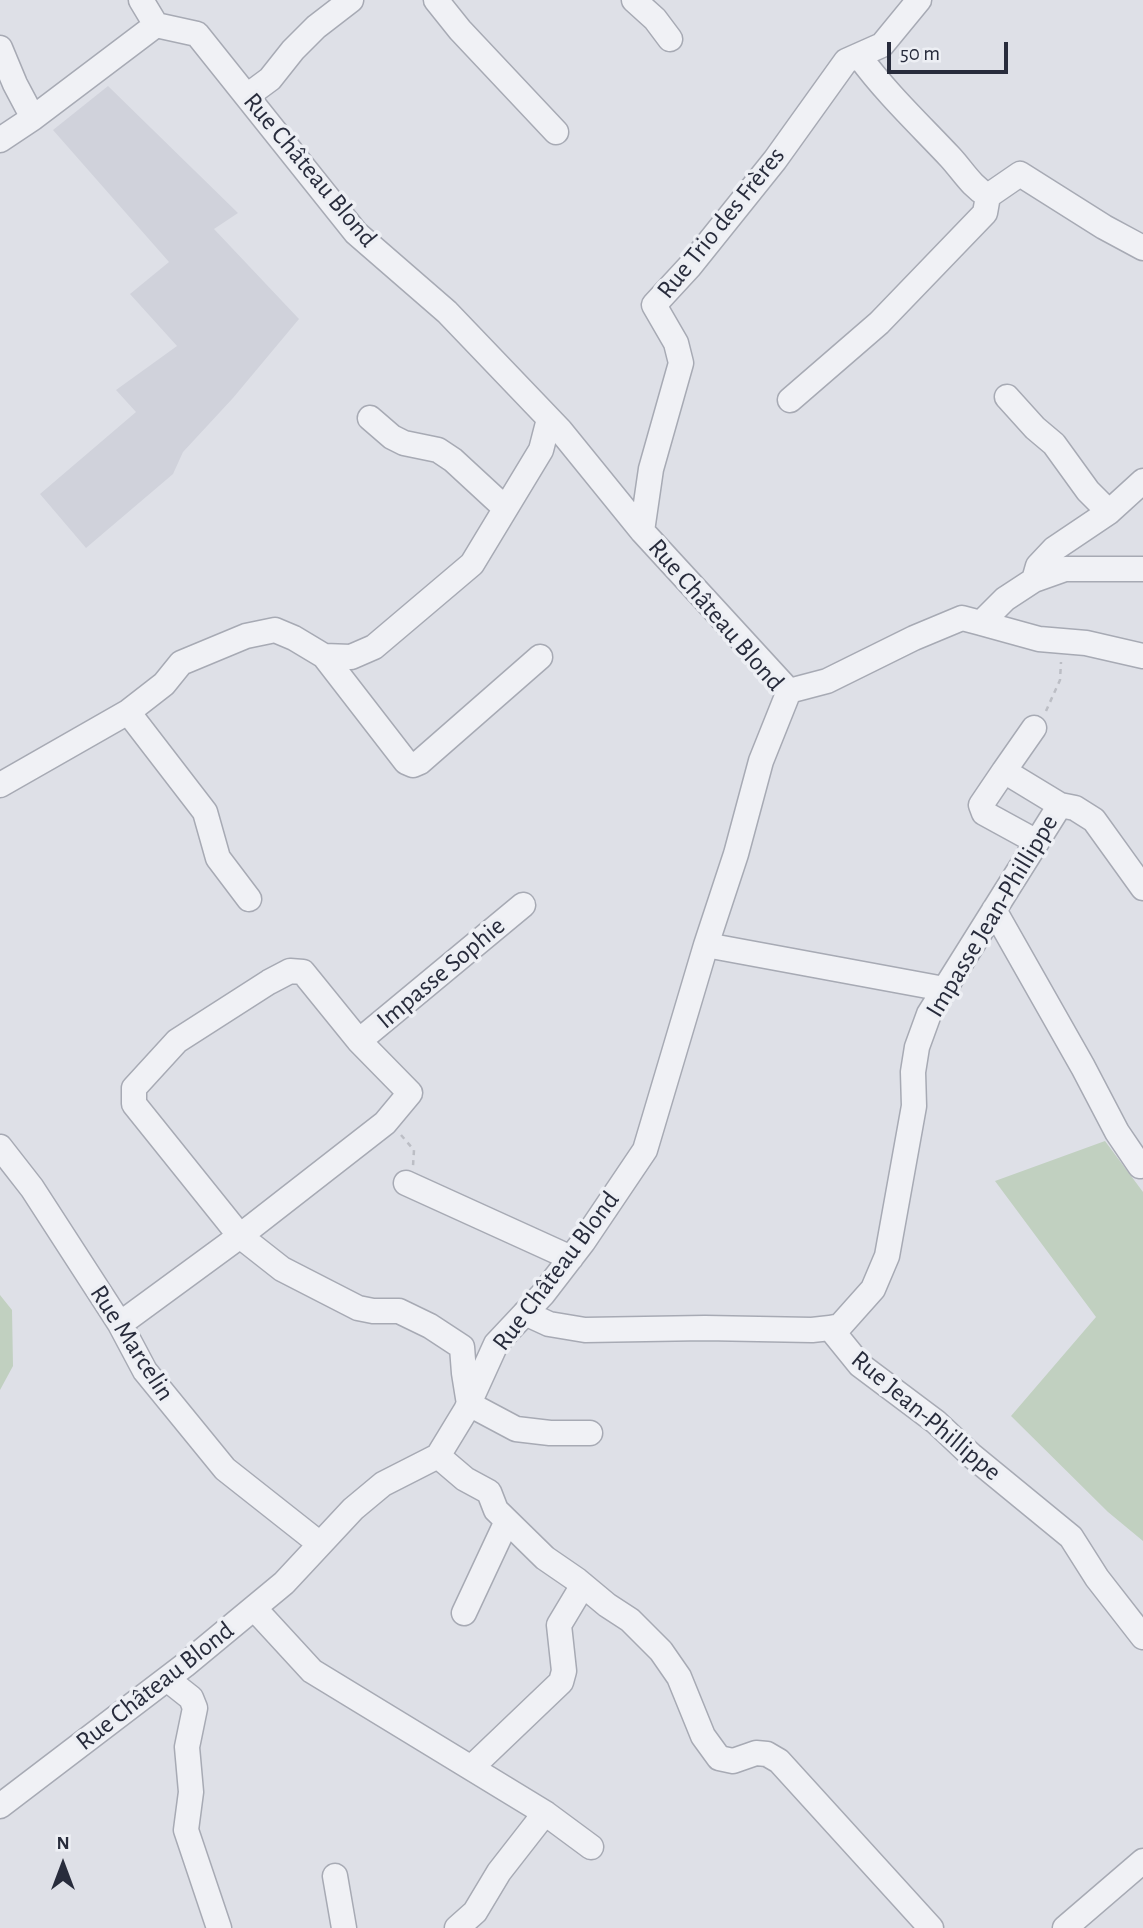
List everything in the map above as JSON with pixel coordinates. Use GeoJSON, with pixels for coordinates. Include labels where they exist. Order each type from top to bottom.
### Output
{"type":"FeatureCollection","features":[{"type":"Feature","properties":{"kind":"street"},"geometry":{"type":"LineString","coordinates":[[247,96],[270,79],[293,50],[317,27],[351,0]]}},
{"type":"Feature","properties":{"kind":"street"},"geometry":{"type":"LineString","coordinates":[[436,0],[460,30],[556,132]]}},
{"type":"Feature","properties":{"kind":"street"},"geometry":{"type":"LineString","coordinates":[[634,0],[655,19],[670,39]]}},
{"type":"Feature","properties":{"kind":"street","name":"Rue Trio des Frères"},"geometry":{"type":"LineString","coordinates":[[642,531],[651,469],[681,363],[676,343],[653,305],[690,267],[775,160],[846,61],[882,45],[919,0]]}},
{"type":"Feature","properties":{"kind":"street"},"geometry":{"type":"LineString","coordinates":[[0,139],[33,118],[147,8]]}},
{"type":"Feature","properties":{"kind":"street","name":"Rue Château Blond"},"geometry":{"type":"LineString","coordinates":[[0,1806],[167,1679],[284,1583],[353,1508],[383,1484],[438,1456],[469,1404],[496,1344],[571,1258],[645,1150],[736,854],[761,761],[789,691],[642,531],[549,419],[447,313],[356,233],[197,34],[147,8]]}},
{"type":"Feature","properties":{"kind":"street"},"geometry":{"type":"LineString","coordinates":[[0,48],[33,118]]}},
{"type":"Feature","properties":{"kind":"street"},"geometry":{"type":"LineString","coordinates":[[859,56],[878,82],[976,189],[988,196]]}},
{"type":"Feature","properties":{"kind":"street"},"geometry":{"type":"LineString","coordinates":[[790,400],[888,314],[985,214],[988,196],[1020,174],[1104,227],[1143,248]]}},
{"type":"Feature","properties":{"kind":"street"},"geometry":{"type":"LineString","coordinates":[[1007,397],[1035,428],[1054,443],[1088,491],[1109,512]]}},
{"type":"Feature","properties":{"kind":"street"},"geometry":{"type":"LineString","coordinates":[[370,418],[404,443],[438,450],[453,460],[505,508]]}},
{"type":"Feature","properties":{"kind":"street"},"geometry":{"type":"LineString","coordinates":[[324,656],[351,657],[374,648],[472,564],[541,450],[549,419]]}},
{"type":"Feature","properties":{"kind":"street"},"geometry":{"type":"LineString","coordinates":[[1034,580],[1038,566],[1054,549],[1109,512],[1143,481]]}},
{"type":"Feature","properties":{"kind":"street"},"geometry":{"type":"LineString","coordinates":[[981,623],[1005,599],[1034,580],[1065,569],[1143,569]]}},
{"type":"Feature","properties":{"kind":"street"},"geometry":{"type":"LineString","coordinates":[[789,691],[827,681],[914,638],[962,618],[1039,639],[1086,643],[1143,656]]}},
{"type":"Feature","properties":{"kind":"street"},"geometry":{"type":"LineString","coordinates":[[0,785],[128,712],[163,684],[181,663],[246,636],[275,630],[324,656],[389,742],[406,762],[413,765],[420,762],[540,657]]}},
{"type":"Feature","properties":{"kind":"street"},"geometry":{"type":"LineString","coordinates":[[128,712],[205,812],[218,858],[250,898]]}},
{"type":"Feature","properties":{"kind":"street"},"geometry":{"type":"LineString","coordinates":[[1034,728],[981,805],[984,813],[992,819],[1037,842]]}},
{"type":"Feature","properties":{"kind":"street","name":"Impasse Jean-Phillippe"},"geometry":{"type":"LineString","coordinates":[[830,1328],[840,1326],[873,1289],[887,1256],[914,1106],[913,1072],[917,1047],[929,1014],[1060,805],[1004,771]]}},
{"type":"Feature","properties":{"kind":"street"},"geometry":{"type":"LineString","coordinates":[[1060,805],[1075,808],[1094,820],[1143,888]]}},
{"type":"Feature","properties":{"kind":"street","name":"Impasse Sophie"},"geometry":{"type":"LineString","coordinates":[[120,1324],[240,1236],[389,1118],[410,1093],[359,1041],[523,905]]}},
{"type":"Feature","properties":{"kind":"street"},"geometry":{"type":"LineString","coordinates":[[994,910],[1117,1132],[1140,1166]]}},
{"type":"Feature","properties":{"kind":"street"},"geometry":{"type":"LineString","coordinates":[[706,945],[944,989]]}},
{"type":"Feature","properties":{"kind":"street"},"geometry":{"type":"LineString","coordinates":[[359,1041],[303,972],[290,971],[177,1041],[134,1088],[134,1104],[240,1236],[282,1269],[358,1308],[399,1311],[430,1326],[462,1347],[469,1404],[516,1429],[550,1433],[590,1433]]}},
{"type":"Feature","properties":{"kind":"street","name":"Rue Marcelin"},"geometry":{"type":"LineString","coordinates":[[0,1147],[32,1188],[120,1324],[145,1371],[225,1469],[320,1544]]}},
{"type":"Feature","properties":{"kind":"street"},"geometry":{"type":"LineString","coordinates":[[410,1184],[571,1258]]}},
{"type":"Feature","properties":{"kind":"street","name":"Rue Jean-Phillippe"},"geometry":{"type":"LineString","coordinates":[[525,1313],[549,1324],[585,1330],[830,1328],[860,1365],[936,1422],[971,1455],[1071,1537],[1097,1578],[1142,1633]]}},
{"type":"Feature","properties":{"kind":"street"},"geometry":{"type":"LineString","coordinates":[[438,1456],[465,1479],[489,1492],[496,1510],[545,1558],[630,1620],[661,1651],[679,1677],[703,1736],[719,1758],[733,1762],[756,1753],[779,1761],[931,1928]]}},
{"type":"Feature","properties":{"kind":"street"},"geometry":{"type":"LineString","coordinates":[[464,1613],[507,1521]]}},
{"type":"Feature","properties":{"kind":"street"},"geometry":{"type":"LineString","coordinates":[[472,1767],[561,1682],[564,1671],[559,1625],[583,1585]]}},
{"type":"Feature","properties":{"kind":"street"},"geometry":{"type":"LineString","coordinates":[[254,1608],[312,1671],[545,1813],[591,1847]]}},
{"type":"Feature","properties":{"kind":"street"},"geometry":{"type":"LineString","coordinates":[[167,1679],[191,1698],[195,1708],[187,1747],[191,1792],[186,1830],[219,1928]]}},
{"type":"Feature","properties":{"kind":"street"},"geometry":{"type":"LineString","coordinates":[[457,1928],[475,1912],[499,1871],[545,1813]]}},
{"type":"Feature","properties":{"kind":"street"},"geometry":{"type":"LineString","coordinates":[[1065,1928],[1143,1861]]}},
{"type":"Feature","properties":{"kind":"street"},"geometry":{"type":"LineString","coordinates":[[335,1875],[344,1928]]}},
{"type":"Feature","properties":{"kind":"path"},"geometry":{"type":"LineString","coordinates":[[1034,728],[1049,706],[1060,680],[1065,641]]}},
{"type":"Feature","properties":{"kind":"path"},"geometry":{"type":"LineString","coordinates":[[389,1118],[414,1150],[410,1184]]}},
{"type":"Feature","properties":{"kind":"shaded area"},"geometry":{"type":"Polygon","coordinates":[[[108,86],[238,213],[214,229],[299,319],[233,398],[183,452],[173,474],[86,548],[40,494],[136,412],[116,390],[177,346],[130,294],[169,262],[53,130],[108,86]]]}},
{"type":"Feature","properties":{"kind":"green space"},"geometry":{"type":"Polygon","coordinates":[[[1105,1141],[1143,1192],[1143,1541],[1108,1512],[1011,1416],[1096,1317],[995,1181],[1105,1141]]]}},
{"type":"Feature","properties":{"kind":"green space"},"geometry":{"type":"Polygon","coordinates":[[[0,1295],[12,1310],[13,1366],[0,1390],[0,1295]]]}}]}
